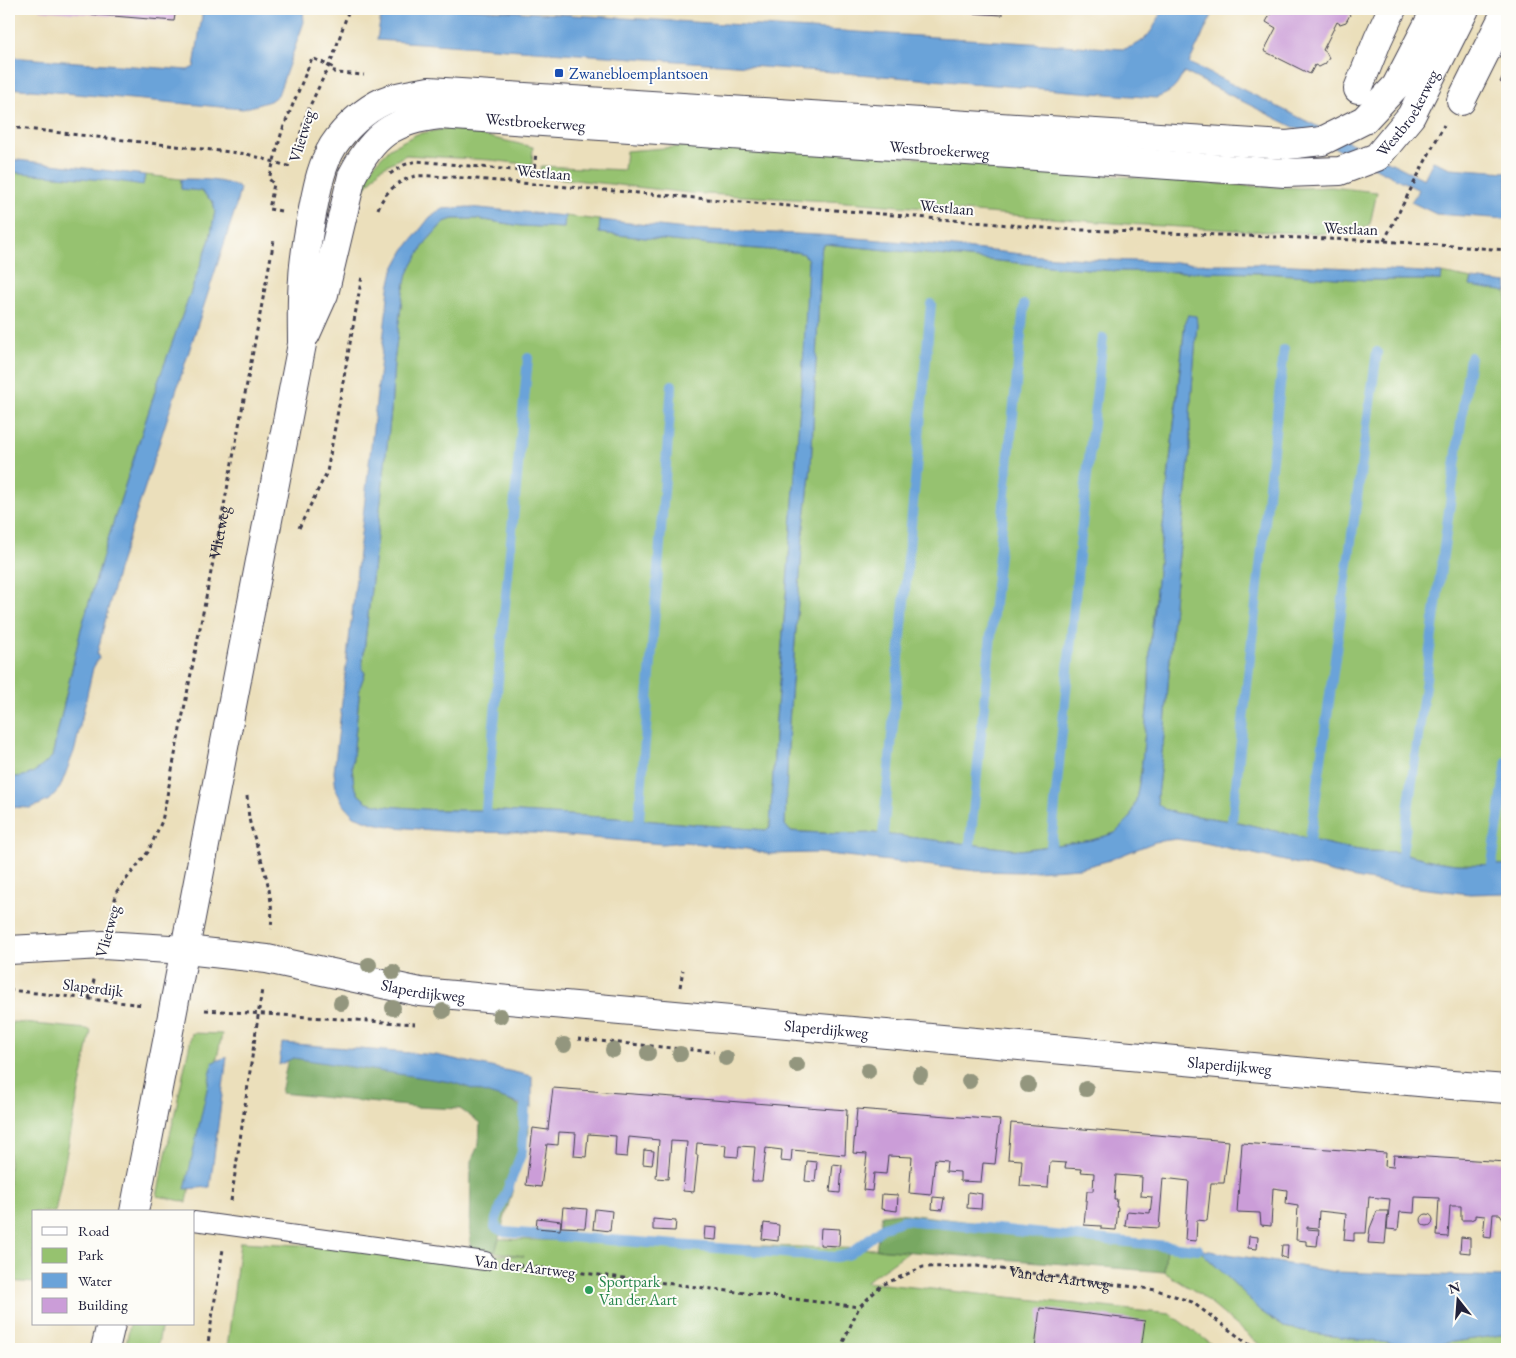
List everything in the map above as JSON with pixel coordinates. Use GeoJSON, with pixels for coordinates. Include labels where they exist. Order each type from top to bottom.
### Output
{"type":"FeatureCollection","features":[{"type":"Feature","properties":{"kind":"main road"},"geometry":{"type":"LineString","coordinates":[[1358,89],[1392,9]]}},
{"type":"Feature","properties":{"kind":"main road","name":"Westbroekerweg"},"geometry":{"type":"LineString","coordinates":[[320,177],[332,148],[341,135],[368,111],[384,102],[404,95],[429,91],[1287,145],[1322,141],[1364,120],[1396,86],[1436,9]]}},
{"type":"Feature","properties":{"kind":"main road","name":"Westbroekerweg"},"geometry":{"type":"LineString","coordinates":[[352,176],[360,159],[370,145],[386,131],[418,119],[440,115],[1285,173],[1340,171],[1376,157],[1411,116],[1465,9]]}},
{"type":"Feature","properties":{"kind":"main road"},"geometry":{"type":"LineString","coordinates":[[1461,101],[1507,9]]}},
{"type":"Feature","properties":{"kind":"main road","name":"Vlietweg"},"geometry":{"type":"LineString","coordinates":[[302,344],[324,294],[352,176]]}},
{"type":"Feature","properties":{"kind":"main road","name":"Vlietweg"},"geometry":{"type":"LineString","coordinates":[[134,1210],[302,344],[303,279],[320,177]]}},
{"type":"Feature","properties":{"kind":"main road","name":"Slaperdijkweg"},"geometry":{"type":"LineString","coordinates":[[9,950],[103,945],[186,950],[267,959],[420,992],[1507,1089]]}},
{"type":"Feature","properties":{"kind":"main road"},"geometry":{"type":"LineString","coordinates":[[106,1349],[111,1326]]}},
{"type":"Feature","properties":{"kind":"lane","name":"Van der Aartweg"},"geometry":{"type":"LineString","coordinates":[[195,1221],[485,1261]]}},
{"type":"Feature","properties":{"kind":"path","name":"Vlietweg"},"geometry":{"type":"LineString","coordinates":[[297,148],[307,112],[333,57],[349,9]]}},
{"type":"Feature","properties":{"kind":"path"},"geometry":{"type":"LineString","coordinates":[[1384,241],[1452,108],[1461,101]]}},
{"type":"Feature","properties":{"kind":"path"},"geometry":{"type":"LineString","coordinates":[[9,127],[247,154],[292,167]]}},
{"type":"Feature","properties":{"kind":"path","name":"Vlietweg"},"geometry":{"type":"LineString","coordinates":[[289,175],[294,158]]}},
{"type":"Feature","properties":{"kind":"path","name":"Westlaan"},"geometry":{"type":"LineString","coordinates":[[376,214],[390,190],[403,180],[416,176],[452,177],[1056,229],[1384,241],[1507,250]]}},
{"type":"Feature","properties":{"kind":"path"},"geometry":{"type":"LineString","coordinates":[[279,218],[281,204]]}},
{"type":"Feature","properties":{"kind":"path","name":"Vlietweg"},"geometry":{"type":"LineString","coordinates":[[89,999],[117,891],[148,852],[162,821],[276,233]]}},
{"type":"Feature","properties":{"kind":"path"},"geometry":{"type":"LineString","coordinates":[[299,529],[327,472],[362,276]]}},
{"type":"Feature","properties":{"kind":"path"},"geometry":{"type":"LineString","coordinates":[[207,1349],[272,922],[272,898],[265,867],[250,821],[247,794]]}},
{"type":"Feature","properties":{"kind":"path","name":"Slaperdijk"},"geometry":{"type":"LineString","coordinates":[[9,990],[174,1008],[424,1025]]}},
{"type":"Feature","properties":{"kind":"path","name":"Van der Aartweg"},"geometry":{"type":"LineString","coordinates":[[485,1261],[859,1307]]}},
{"type":"Feature","properties":{"kind":"path","name":"Van der Aartweg"},"geometry":{"type":"LineString","coordinates":[[840,1349],[859,1307],[882,1285],[923,1268],[977,1266],[1157,1290],[1192,1302],[1255,1349]]}},
{"type":"Feature","properties":{"kind":"green space"},"geometry":{"type":"Polygon","coordinates":[[[449,128],[533,147],[532,165],[491,160],[406,155],[380,169],[359,196],[368,171],[390,148],[417,134],[449,128]]]}},
{"type":"Feature","properties":{"kind":"green space"},"geometry":{"type":"Polygon","coordinates":[[[715,144],[863,153],[1139,178],[1251,186],[1331,187],[1377,192],[1370,224],[1353,234],[1271,232],[1126,224],[862,203],[689,193],[539,176],[541,166],[624,170],[626,151],[715,144]]]}},
{"type":"Feature","properties":{"kind":"green space"},"geometry":{"type":"Polygon","coordinates":[[[9,172],[143,184],[145,175],[181,179],[181,189],[201,191],[213,202],[215,211],[210,239],[158,382],[81,629],[52,757],[33,773],[16,777],[9,777],[9,172]]]}},
{"type":"Feature","properties":{"kind":"green space"},"geometry":{"type":"Polygon","coordinates":[[[565,216],[600,220],[599,233],[796,252],[804,254],[808,260],[807,313],[776,719],[770,827],[766,830],[616,818],[385,806],[367,802],[359,795],[354,785],[352,767],[360,687],[365,673],[362,669],[391,411],[394,363],[406,278],[426,242],[444,222],[453,219],[478,219],[521,226],[564,228],[565,216]]]}},
{"type":"Feature","properties":{"kind":"green space"},"geometry":{"type":"Polygon","coordinates":[[[826,244],[1059,267],[1119,271],[1265,273],[1366,280],[1441,280],[1442,273],[1472,279],[1470,285],[1507,292],[1507,865],[1455,864],[1397,852],[1366,851],[1341,847],[1238,822],[1176,813],[1164,809],[1158,804],[1157,796],[1165,727],[1175,591],[1190,454],[1190,415],[1197,324],[1185,322],[1150,645],[1149,689],[1141,772],[1136,800],[1130,818],[1115,833],[1092,840],[1020,850],[874,833],[839,834],[790,831],[785,826],[789,722],[803,535],[811,467],[821,254],[822,246],[826,244]]]}},
{"type":"Feature","properties":{"kind":"green space"},"geometry":{"type":"Polygon","coordinates":[[[12,1022],[87,1029],[91,1031],[55,1210],[32,1210],[32,1283],[9,1281],[9,1057],[12,1022]]]}},
{"type":"Feature","properties":{"kind":"green space"},"geometry":{"type":"Polygon","coordinates":[[[192,1033],[222,1034],[187,1202],[157,1196],[192,1033]]]}},
{"type":"Feature","properties":{"kind":"green space"},"geometry":{"type":"Polygon","coordinates":[[[289,1053],[468,1085],[500,1096],[528,1110],[529,1132],[495,1252],[470,1249],[471,1161],[479,1144],[480,1123],[460,1109],[416,1107],[281,1093],[289,1053]]]}},
{"type":"Feature","properties":{"kind":"green space"},"geometry":{"type":"Polygon","coordinates":[[[898,1213],[1166,1246],[1164,1272],[876,1249],[882,1215],[898,1213]]]}},
{"type":"Feature","properties":{"kind":"green space","name":"Sportpark Van der Aart"},"geometry":{"type":"Polygon","coordinates":[[[499,1239],[876,1249],[908,1252],[865,1282],[1170,1314],[1218,1349],[227,1349],[240,1242],[524,1256],[495,1252],[499,1239]]]}},
{"type":"Feature","properties":{"kind":"green space"},"geometry":{"type":"Polygon","coordinates":[[[1166,1246],[1198,1249],[1259,1310],[1284,1327],[1325,1335],[1420,1347],[1507,1334],[1507,1349],[1269,1349],[1260,1345],[1198,1293],[1164,1272],[1166,1246]]]}},
{"type":"Feature","properties":{"kind":"green space"},"geometry":{"type":"Polygon","coordinates":[[[130,1326],[162,1326],[157,1349],[125,1349],[130,1326]]]}},
{"type":"Feature","properties":{"kind":"water"},"geometry":{"type":"Polygon","coordinates":[[[203,9],[303,9],[304,22],[278,95],[270,101],[243,109],[9,88],[9,57],[188,70],[194,67],[203,9]]]}},
{"type":"Feature","properties":{"kind":"water"},"geometry":{"type":"Polygon","coordinates":[[[382,9],[472,9],[1124,49],[1139,43],[1149,34],[1163,9],[1215,9],[1189,63],[1424,179],[1433,161],[1450,168],[1507,172],[1507,219],[1436,214],[1411,202],[1419,190],[1184,72],[1173,89],[1156,98],[820,71],[377,40],[382,9]]]}},
{"type":"Feature","properties":{"kind":"water"},"geometry":{"type":"Polygon","coordinates":[[[9,159],[145,175],[143,185],[9,172],[9,159]]]}},
{"type":"Feature","properties":{"kind":"water"},"geometry":{"type":"Polygon","coordinates":[[[181,179],[219,181],[240,188],[235,210],[117,573],[97,654],[99,658],[93,668],[75,749],[60,788],[49,800],[30,808],[9,807],[9,777],[33,773],[52,757],[81,629],[109,536],[158,382],[210,239],[215,211],[213,202],[201,191],[181,189],[181,179]]]}},
{"type":"Feature","properties":{"kind":"water"},"geometry":{"type":"Polygon","coordinates":[[[468,207],[565,216],[564,228],[521,226],[478,219],[453,219],[444,222],[426,242],[406,278],[394,363],[391,411],[362,669],[365,673],[360,687],[352,767],[354,785],[359,795],[367,802],[385,806],[437,810],[486,810],[766,830],[770,827],[776,719],[804,349],[808,260],[804,254],[796,252],[599,233],[600,220],[687,229],[819,235],[1085,259],[1212,264],[1274,264],[1442,273],[1441,280],[1365,280],[1265,273],[1119,271],[1059,267],[826,244],[822,246],[811,467],[803,535],[789,722],[785,825],[790,831],[839,834],[874,833],[1020,850],[1092,840],[1115,833],[1130,818],[1136,800],[1141,772],[1149,689],[1150,645],[1185,322],[1188,315],[1196,316],[1197,324],[1190,415],[1190,454],[1175,591],[1165,727],[1157,796],[1158,804],[1164,809],[1176,813],[1238,822],[1341,847],[1366,851],[1397,852],[1455,864],[1507,865],[1507,893],[1470,894],[1402,886],[1350,877],[1205,843],[1176,839],[1155,842],[1107,861],[1080,868],[1021,872],[977,871],[819,853],[768,854],[747,849],[684,842],[662,844],[534,833],[457,832],[395,827],[373,823],[354,816],[344,805],[336,790],[334,772],[389,288],[393,270],[404,250],[430,217],[442,209],[468,207]]]}},
{"type":"Feature","properties":{"kind":"water"},"geometry":{"type":"Polygon","coordinates":[[[1472,279],[1507,283],[1507,292],[1470,286],[1472,279]]]}},
{"type":"Feature","properties":{"kind":"water"},"geometry":{"type":"Polygon","coordinates":[[[282,1043],[436,1055],[532,1076],[532,1108],[451,1082],[293,1058],[279,1065],[282,1043]]]}},
{"type":"Feature","properties":{"kind":"water"},"geometry":{"type":"Polygon","coordinates":[[[227,1057],[210,1187],[185,1189],[213,1062],[227,1057]]]}},
{"type":"Feature","properties":{"kind":"water"},"geometry":{"type":"Polygon","coordinates":[[[1198,1249],[1335,1272],[1507,1277],[1507,1334],[1420,1347],[1325,1335],[1284,1327],[1259,1310],[1198,1249]]]}},
{"type":"Feature","properties":{"kind":"building"},"geometry":{"type":"Polygon","coordinates":[[[39,9],[176,9],[174,21],[39,9]]]}},
{"type":"Feature","properties":{"kind":"building"},"geometry":{"type":"Polygon","coordinates":[[[969,9],[1002,9],[1002,15],[969,13],[969,9]]]}},
{"type":"Feature","properties":{"kind":"building"},"geometry":{"type":"Polygon","coordinates":[[[1273,9],[1346,9],[1350,15],[1346,22],[1340,24],[1337,22],[1323,50],[1329,58],[1325,64],[1319,67],[1315,65],[1310,74],[1264,51],[1276,28],[1266,22],[1273,9]]]}},
{"type":"Feature","properties":{"kind":"building"},"geometry":{"type":"Polygon","coordinates":[[[1507,67],[1507,86],[1500,82],[1507,67]]]}},
{"type":"Feature","properties":{"kind":"building"},"geometry":{"type":"Polygon","coordinates":[[[553,1088],[847,1110],[845,1155],[792,1150],[791,1162],[781,1161],[782,1150],[766,1148],[762,1181],[752,1181],[755,1147],[739,1146],[738,1157],[725,1156],[726,1145],[697,1143],[696,1155],[698,1155],[694,1192],[683,1191],[687,1142],[671,1141],[668,1179],[656,1178],[659,1140],[629,1137],[627,1157],[615,1156],[616,1136],[588,1134],[586,1157],[574,1156],[576,1133],[559,1132],[558,1145],[547,1144],[541,1187],[526,1185],[533,1128],[548,1130],[553,1088]]]}},
{"type":"Feature","properties":{"kind":"building"},"geometry":{"type":"Polygon","coordinates":[[[857,1109],[1000,1120],[995,1164],[983,1163],[981,1182],[960,1181],[960,1172],[946,1171],[947,1160],[935,1159],[931,1195],[909,1193],[912,1157],[888,1156],[886,1174],[874,1173],[872,1191],[863,1190],[867,1154],[853,1153],[857,1109]]]}},
{"type":"Feature","properties":{"kind":"building"},"geometry":{"type":"Polygon","coordinates":[[[1011,1123],[1229,1141],[1224,1183],[1211,1183],[1207,1221],[1197,1220],[1196,1241],[1185,1240],[1189,1181],[1163,1178],[1159,1228],[1125,1226],[1127,1211],[1150,1213],[1152,1197],[1141,1196],[1142,1177],[1116,1175],[1114,1199],[1117,1199],[1116,1207],[1118,1207],[1116,1230],[1101,1229],[1101,1226],[1084,1225],[1087,1191],[1093,1191],[1094,1173],[1081,1172],[1082,1169],[1065,1168],[1066,1163],[1050,1162],[1048,1188],[1020,1186],[1022,1160],[1008,1159],[1011,1123]]]}},
{"type":"Feature","properties":{"kind":"building"},"geometry":{"type":"Polygon","coordinates":[[[1242,1143],[1386,1153],[1385,1166],[1393,1167],[1394,1155],[1507,1162],[1507,1221],[1500,1214],[1493,1214],[1491,1238],[1483,1237],[1485,1216],[1475,1215],[1475,1218],[1471,1220],[1461,1220],[1461,1206],[1450,1206],[1448,1237],[1437,1236],[1439,1198],[1415,1197],[1414,1213],[1400,1212],[1398,1230],[1387,1229],[1390,1199],[1369,1197],[1366,1233],[1354,1233],[1354,1241],[1344,1240],[1346,1214],[1319,1211],[1318,1228],[1307,1227],[1307,1229],[1319,1230],[1317,1246],[1306,1245],[1306,1241],[1296,1240],[1298,1206],[1286,1204],[1287,1190],[1273,1188],[1271,1226],[1261,1225],[1260,1213],[1237,1212],[1242,1143]]]}},
{"type":"Feature","properties":{"kind":"building"},"geometry":{"type":"Polygon","coordinates":[[[644,1150],[654,1151],[652,1165],[643,1164],[644,1150]]]}},
{"type":"Feature","properties":{"kind":"building"},"geometry":{"type":"Polygon","coordinates":[[[807,1161],[817,1162],[815,1182],[805,1181],[807,1161]]]}},
{"type":"Feature","properties":{"kind":"building"},"geometry":{"type":"Polygon","coordinates":[[[833,1164],[842,1165],[840,1193],[830,1192],[833,1164]]]}},
{"type":"Feature","properties":{"kind":"building"},"geometry":{"type":"Polygon","coordinates":[[[968,1192],[982,1194],[981,1209],[967,1208],[968,1192]]]}},
{"type":"Feature","properties":{"kind":"building"},"geometry":{"type":"Polygon","coordinates":[[[882,1194],[898,1195],[897,1211],[881,1209],[882,1194]]]}},
{"type":"Feature","properties":{"kind":"building"},"geometry":{"type":"Polygon","coordinates":[[[933,1197],[944,1198],[942,1210],[932,1209],[933,1197]]]}},
{"type":"Feature","properties":{"kind":"building"},"geometry":{"type":"Polygon","coordinates":[[[563,1207],[587,1209],[585,1228],[561,1227],[563,1207]]]}},
{"type":"Feature","properties":{"kind":"building"},"geometry":{"type":"Polygon","coordinates":[[[595,1209],[612,1211],[610,1231],[593,1229],[595,1209]]]}},
{"type":"Feature","properties":{"kind":"building"},"geometry":{"type":"Polygon","coordinates":[[[1377,1211],[1388,1211],[1385,1244],[1368,1243],[1370,1228],[1377,1211]]]}},
{"type":"Feature","properties":{"kind":"building"},"geometry":{"type":"Polygon","coordinates":[[[1429,1214],[1432,1215],[1432,1225],[1425,1226],[1422,1225],[1421,1218],[1422,1215],[1429,1214]]]}},
{"type":"Feature","properties":{"kind":"building"},"geometry":{"type":"Polygon","coordinates":[[[537,1218],[561,1221],[560,1230],[536,1228],[537,1218]]]}},
{"type":"Feature","properties":{"kind":"building"},"geometry":{"type":"Polygon","coordinates":[[[653,1219],[676,1221],[675,1231],[653,1230],[653,1219]]]}},
{"type":"Feature","properties":{"kind":"building"},"geometry":{"type":"Polygon","coordinates":[[[764,1223],[779,1225],[778,1241],[762,1239],[764,1223]]]}},
{"type":"Feature","properties":{"kind":"building"},"geometry":{"type":"Polygon","coordinates":[[[705,1227],[717,1228],[716,1240],[704,1239],[705,1227]]]}},
{"type":"Feature","properties":{"kind":"building"},"geometry":{"type":"Polygon","coordinates":[[[821,1228],[840,1229],[839,1246],[820,1245],[821,1228]]]}},
{"type":"Feature","properties":{"kind":"building"},"geometry":{"type":"Polygon","coordinates":[[[1249,1236],[1258,1237],[1257,1249],[1248,1248],[1249,1236]]]}},
{"type":"Feature","properties":{"kind":"building"},"geometry":{"type":"Polygon","coordinates":[[[1461,1237],[1470,1238],[1470,1253],[1460,1252],[1461,1237]]]}},
{"type":"Feature","properties":{"kind":"building"},"geometry":{"type":"Polygon","coordinates":[[[1282,1245],[1288,1245],[1287,1259],[1281,1256],[1282,1245]]]}},
{"type":"Feature","properties":{"kind":"building"},"geometry":{"type":"Polygon","coordinates":[[[1040,1308],[1145,1321],[1141,1349],[1035,1349],[1040,1308]]]}},
{"type":"Feature","properties":{"kind":"waterway"},"geometry":{"type":"LineString","coordinates":[[883,835],[931,304]]}},
{"type":"Feature","properties":{"kind":"waterway"},"geometry":{"type":"LineString","coordinates":[[970,844],[1024,305]]}},
{"type":"Feature","properties":{"kind":"waterway"},"geometry":{"type":"LineString","coordinates":[[1051,846],[1086,484],[1103,338]]}},
{"type":"Feature","properties":{"kind":"waterway"},"geometry":{"type":"LineString","coordinates":[[1232,821],[1284,350]]}},
{"type":"Feature","properties":{"kind":"waterway"},"geometry":{"type":"LineString","coordinates":[[1310,840],[1377,352]]}},
{"type":"Feature","properties":{"kind":"waterway"},"geometry":{"type":"LineString","coordinates":[[1402,854],[1470,357]]}},
{"type":"Feature","properties":{"kind":"waterway"},"geometry":{"type":"LineString","coordinates":[[486,810],[528,358]]}},
{"type":"Feature","properties":{"kind":"waterway"},"geometry":{"type":"LineString","coordinates":[[639,820],[672,385]]}},
{"type":"Feature","properties":{"kind":"waterway"},"geometry":{"type":"LineString","coordinates":[[1492,864],[1507,761]]}},
{"type":"Feature","properties":{"kind":"waterway"},"geometry":{"type":"LineString","coordinates":[[525,1106],[522,1152],[496,1219],[495,1227],[504,1232],[836,1257],[850,1254],[884,1227],[904,1220],[1198,1249]]}},
{"type":"Feature","properties":{"kind":"place","name":"Zwanebloemplantsoen"},"geometry":{"type":"Point","coordinates":[559,73]}},
{"type":"Feature","properties":{"kind":"place","name":"Sportpark Van der Aart"},"geometry":{"type":"Point","coordinates":[589,1290]}}]}
